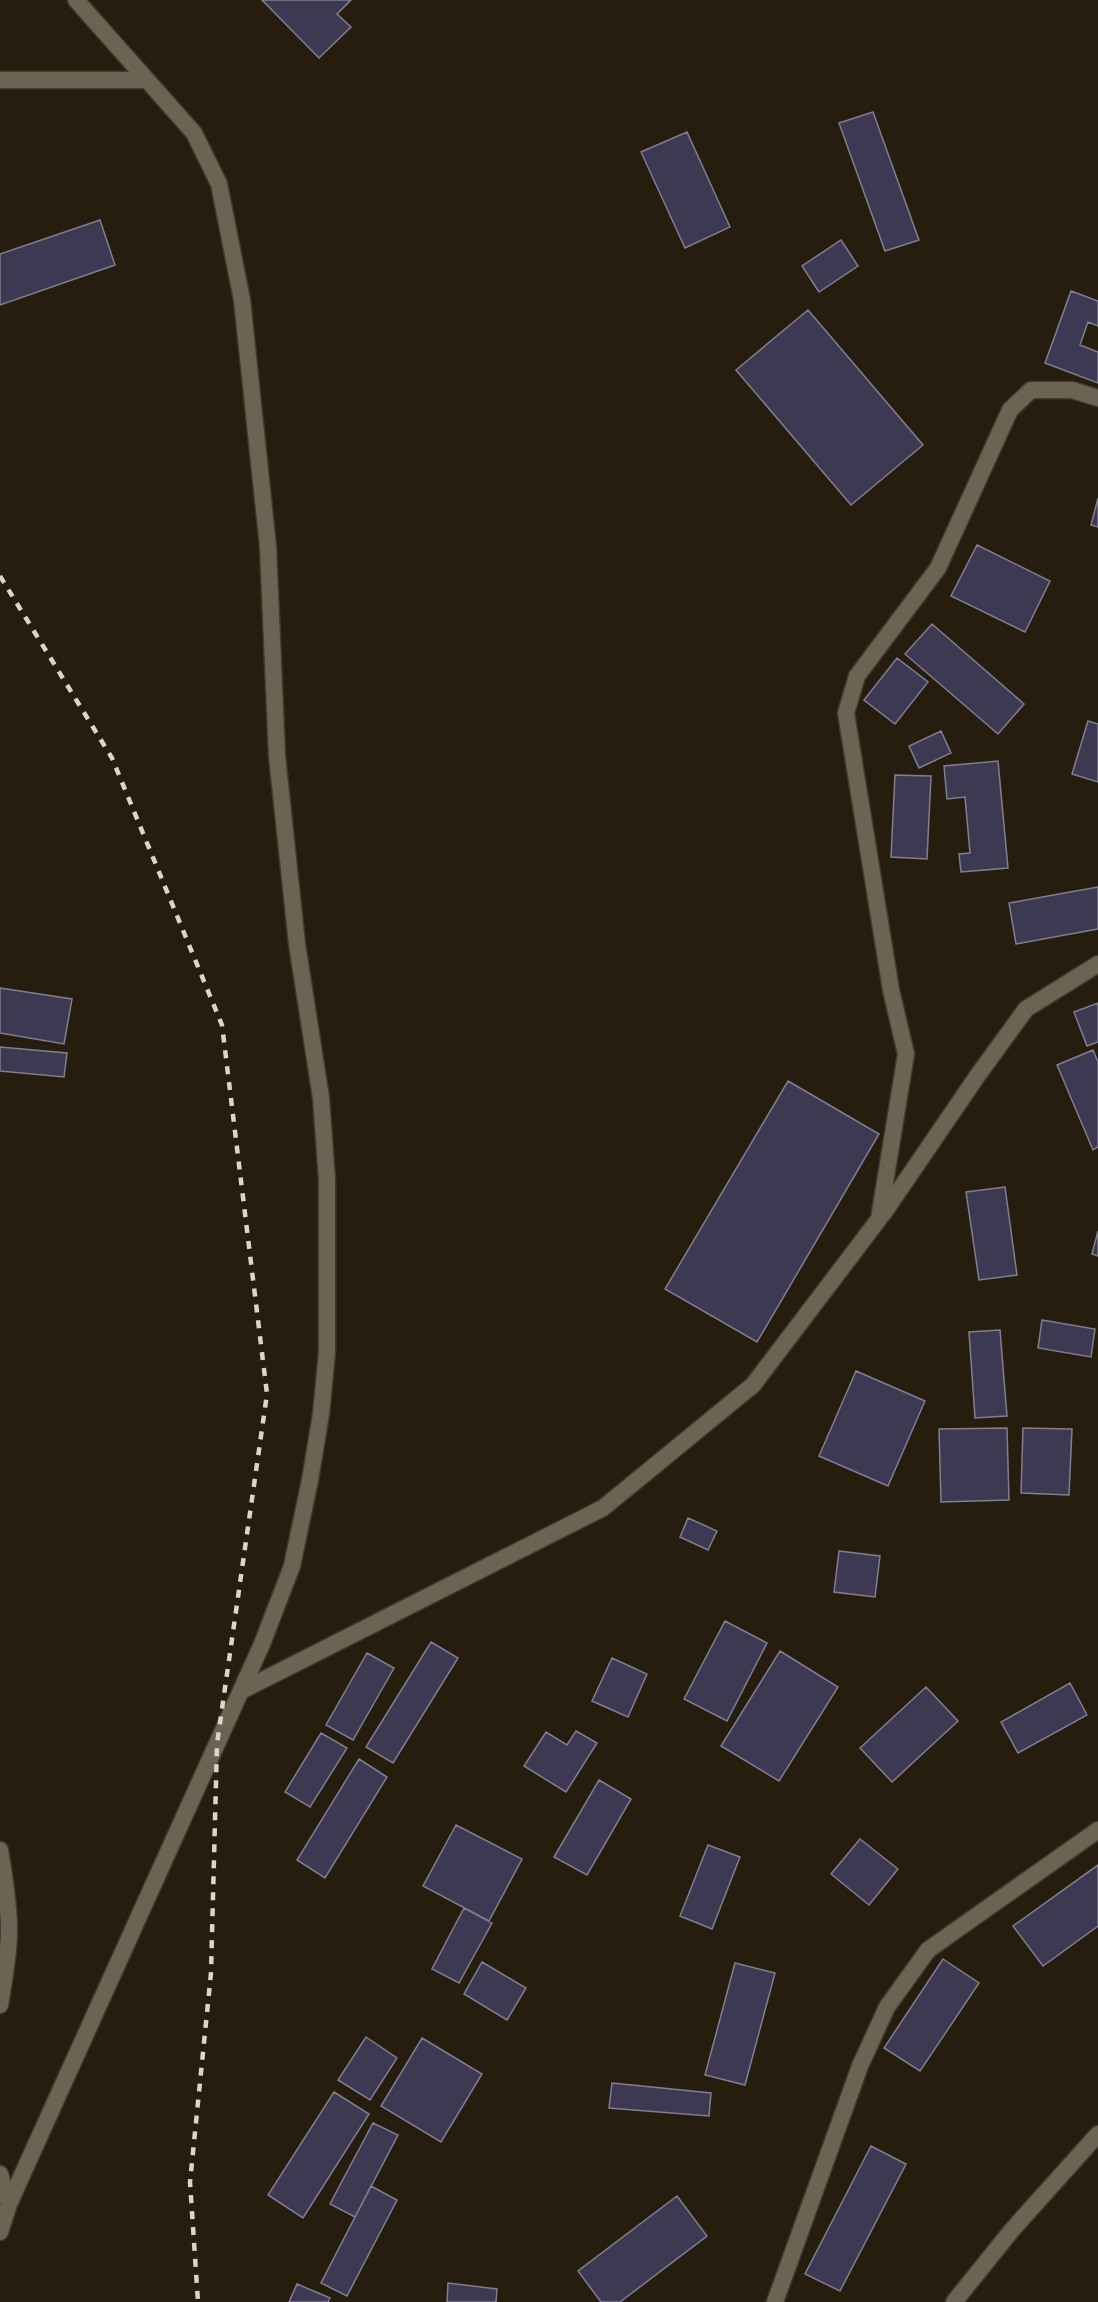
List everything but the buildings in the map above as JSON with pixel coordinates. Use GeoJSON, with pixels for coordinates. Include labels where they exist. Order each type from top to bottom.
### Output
{"type":"FeatureCollection","features":[{"type":"Feature","properties":{"kind":"street"},"geometry":{"type":"LineString","coordinates":[[0,2232],[9,2204],[241,1691],[292,1566],[321,1414],[327,1352],[327,1180],[321,1098],[297,944],[277,756],[268,547],[243,300],[219,184],[194,134],[76,0]]}},
{"type":"Feature","properties":{"kind":"street"},"geometry":{"type":"LineString","coordinates":[[0,80],[147,80]]}},
{"type":"Feature","properties":{"kind":"street"},"geometry":{"type":"LineString","coordinates":[[879,1220],[906,1054],[891,990],[846,713],[857,676],[938,568],[1010,410],[1031,390],[1072,390],[1098,398]]}},
{"type":"Feature","properties":{"kind":"street"},"geometry":{"type":"LineString","coordinates":[[241,1691],[603,1508],[753,1384],[879,1220],[1026,1009],[1098,964]]}},
{"type":"Feature","properties":{"kind":"street"},"geometry":{"type":"LineString","coordinates":[[775,2302],[860,2066],[887,2007],[928,1950],[1098,1830]]}},
{"type":"Feature","properties":{"kind":"street"},"geometry":{"type":"LineString","coordinates":[[0,1850],[7,1894],[9,1930],[0,2005]]}},
{"type":"Feature","properties":{"kind":"street"},"geometry":{"type":"LineString","coordinates":[[954,2302],[1012,2230],[1098,2134]]}},
{"type":"Feature","properties":{"kind":"street"},"geometry":{"type":"LineString","coordinates":[[0,2174],[9,2204]]}},
{"type":"Feature","properties":{"kind":"railway"},"geometry":{"type":"LineString","coordinates":[[0,576],[112,758],[222,1025],[267,1394],[217,1744],[211,1973],[190,2182],[198,2302]]}}]}
